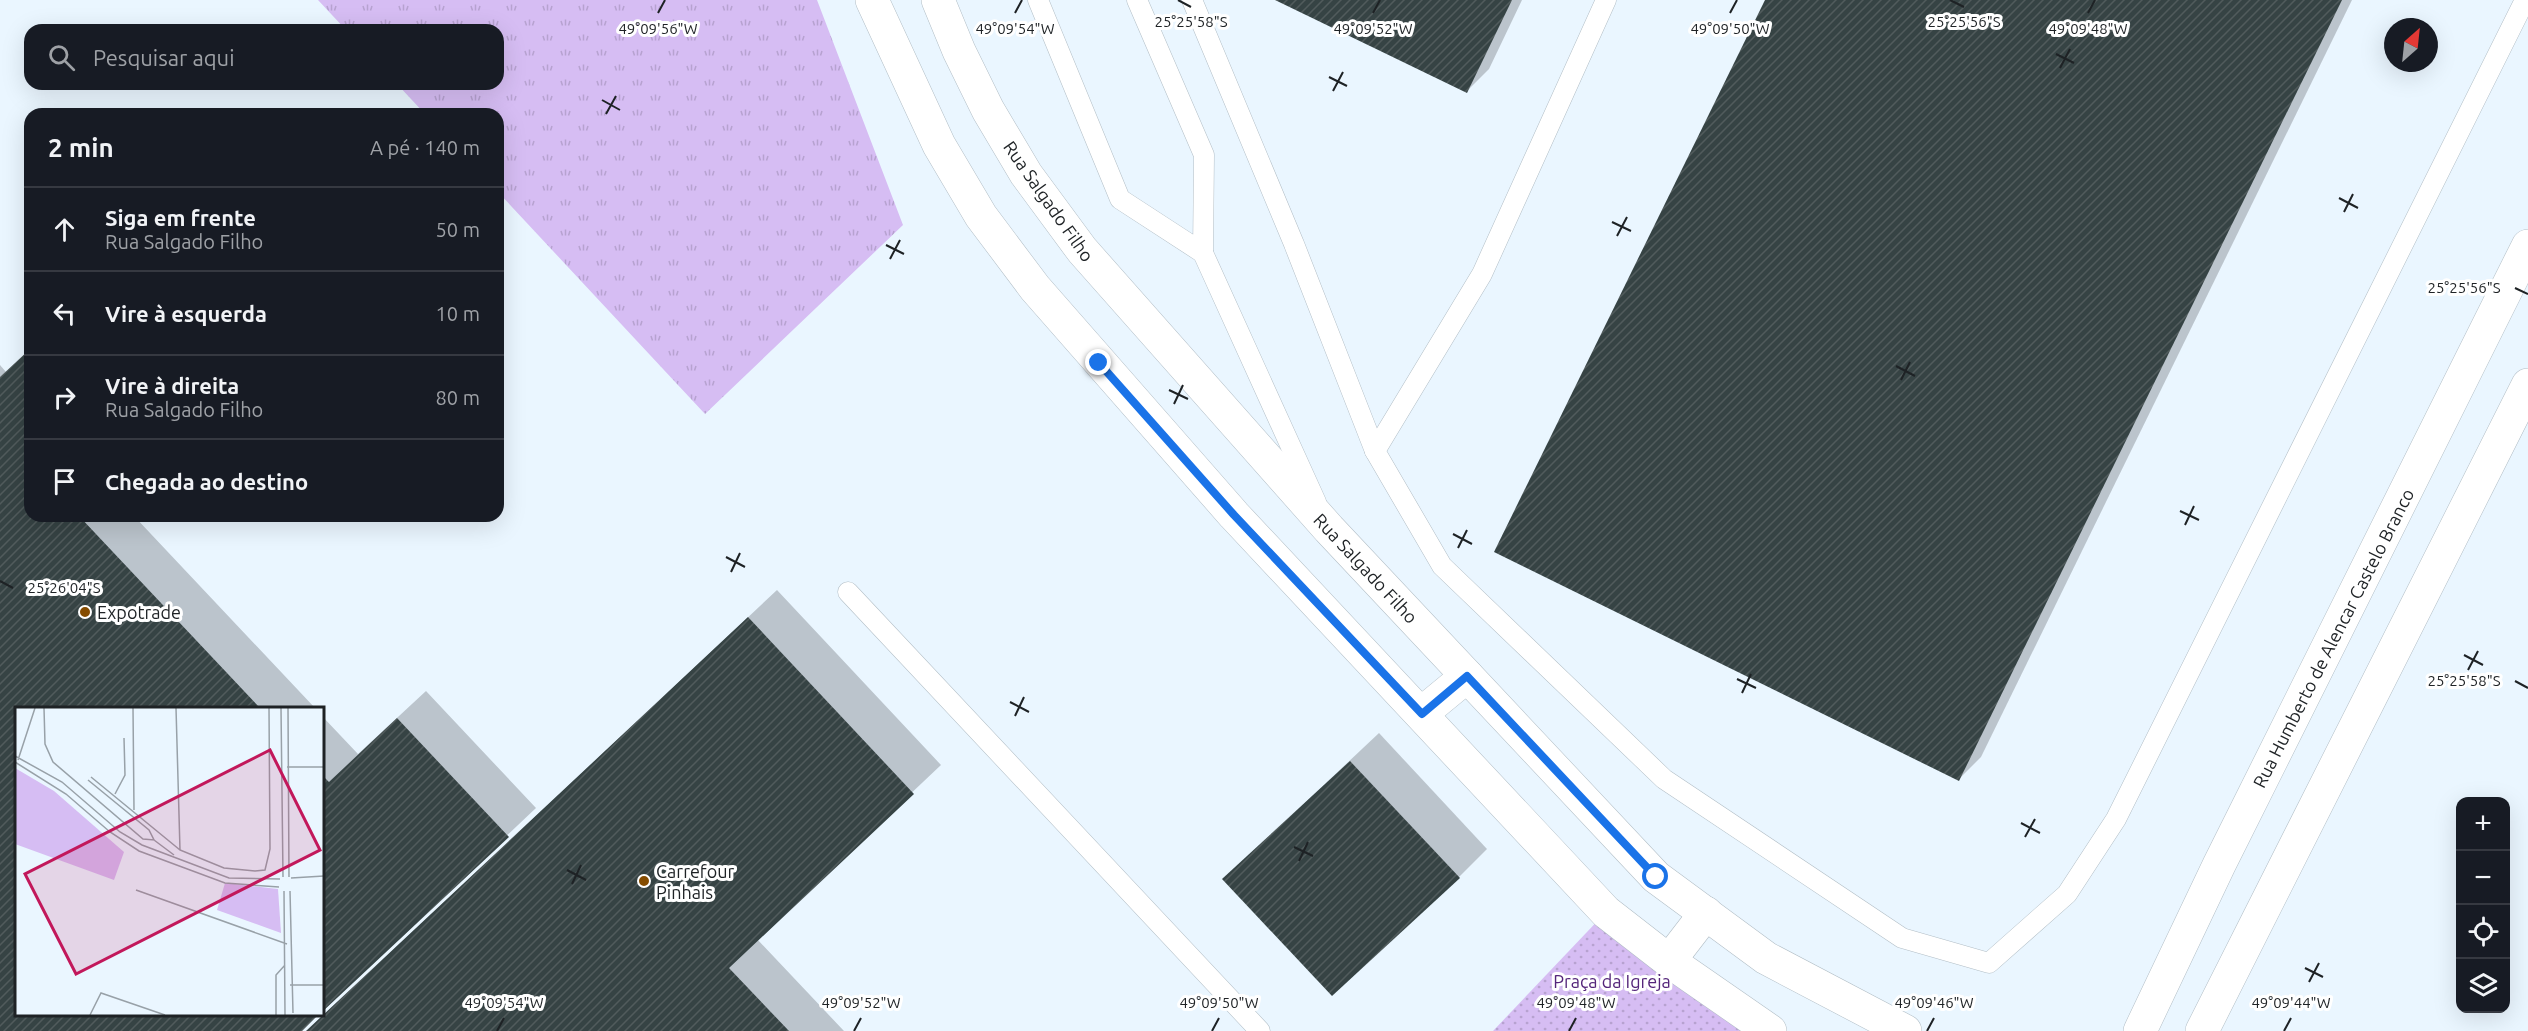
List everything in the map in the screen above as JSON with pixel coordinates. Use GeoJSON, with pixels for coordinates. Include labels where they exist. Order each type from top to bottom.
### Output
{"type":"FeatureCollection","features":[{"type":"Feature","properties":{"kind":"main road"},"geometry":{"type":"LineString","coordinates":[[872,0],[939,145],[981,216],[1035,288],[1234,515],[1606,912],[1669,962],[1770,1031]]}},
{"type":"Feature","properties":{"kind":"main road","name":"Rua Salgado Filho"},"geometry":{"type":"LineString","coordinates":[[938,0],[959,51],[988,110],[1026,174],[1082,250],[1329,529],[1656,877],[1766,958],[1905,1031]]}},
{"type":"Feature","properties":{"kind":"main road","name":"Rua Humberto de Alencar Castelo Branco"},"geometry":{"type":"LineString","coordinates":[[2140,1031],[2219,865],[2528,246]]}},
{"type":"Feature","properties":{"kind":"main road"},"geometry":{"type":"LineString","coordinates":[[2202,1031],[2528,385]]}},
{"type":"Feature","properties":{"kind":"main road"},"geometry":{"type":"LineString","coordinates":[[1422,714],[1467,676]]}},
{"type":"Feature","properties":{"kind":"main road"},"geometry":{"type":"LineString","coordinates":[[1669,962],[1706,913]]}},
{"type":"Feature","properties":{"kind":"lane"},"geometry":{"type":"LineString","coordinates":[[1038,0],[1120,199],[1203,253]]}},
{"type":"Feature","properties":{"kind":"lane"},"geometry":{"type":"LineString","coordinates":[[1137,0],[1204,155],[1203,253],[1329,529]]}},
{"type":"Feature","properties":{"kind":"lane"},"geometry":{"type":"LineString","coordinates":[[1192,0],[1294,244],[1375,451],[1442,566],[1664,779],[1902,938],[1989,963],[2067,894],[2116,819],[2525,0]]}},
{"type":"Feature","properties":{"kind":"lane"},"geometry":{"type":"LineString","coordinates":[[1375,451],[1482,274],[1606,0]]}},
{"type":"Feature","properties":{"kind":"lane"},"geometry":{"type":"LineString","coordinates":[[848,592],[1260,1031]]}},
{"type":"Feature","properties":{"kind":"green space"},"geometry":{"type":"Polygon","coordinates":[[[318,0],[817,0],[903,225],[705,414],[504,198],[504,108],[419,108],[403,90],[504,90],[504,24],[340,24],[318,0]]]}},
{"type":"Feature","properties":{"kind":"green space","name":"Praça da Igreja"},"geometry":{"type":"Polygon","coordinates":[[[1606,912],[1770,1031],[1493,1031],[1606,912]]]}},
{"type":"Feature","properties":{"kind":"building"},"geometry":{"type":"Polygon","coordinates":[[[1275,0],[1512,0],[1467,93],[1275,0]]]}},
{"type":"Feature","properties":{"kind":"building"},"geometry":{"type":"Polygon","coordinates":[[[1765,0],[2342,0],[1959,781],[1494,552],[1765,0]]]}},
{"type":"Feature","properties":{"kind":"building","name":"Expotrade"},"geometry":{"type":"Polygon","coordinates":[[[24,355],[24,522],[85,522],[259,707],[15,707],[15,1016],[317,1016],[302,1031],[0,1031],[0,377],[24,355]]]}},
{"type":"Feature","properties":{"kind":"building","name":"Carrefour Pinhais"},"geometry":{"type":"Polygon","coordinates":[[[748,617],[914,794],[729,968],[789,1031],[306,1031],[748,617]]]}},
{"type":"Feature","properties":{"kind":"building"},"geometry":{"type":"Polygon","coordinates":[[[397,718],[509,837],[324,1010],[324,777],[329,782],[397,718]]]}},
{"type":"Feature","properties":{"kind":"building"},"geometry":{"type":"Polygon","coordinates":[[[1350,761],[1460,878],[1332,996],[1222,879],[1350,761]]]}},
{"type":"Feature","properties":{"kind":"place","name":"Expotrade"},"geometry":{"type":"Point","coordinates":[85,612]}},
{"type":"Feature","properties":{"kind":"place","name":"Carrefour Pinhais"},"geometry":{"type":"Point","coordinates":[644,881]}},
{"type":"Feature","properties":{"kind":"route"},"geometry":{"type":"LineString","coordinates":[[1099,363],[1234,515],[1422,714],[1467,676],[1656,877]]}}]}
